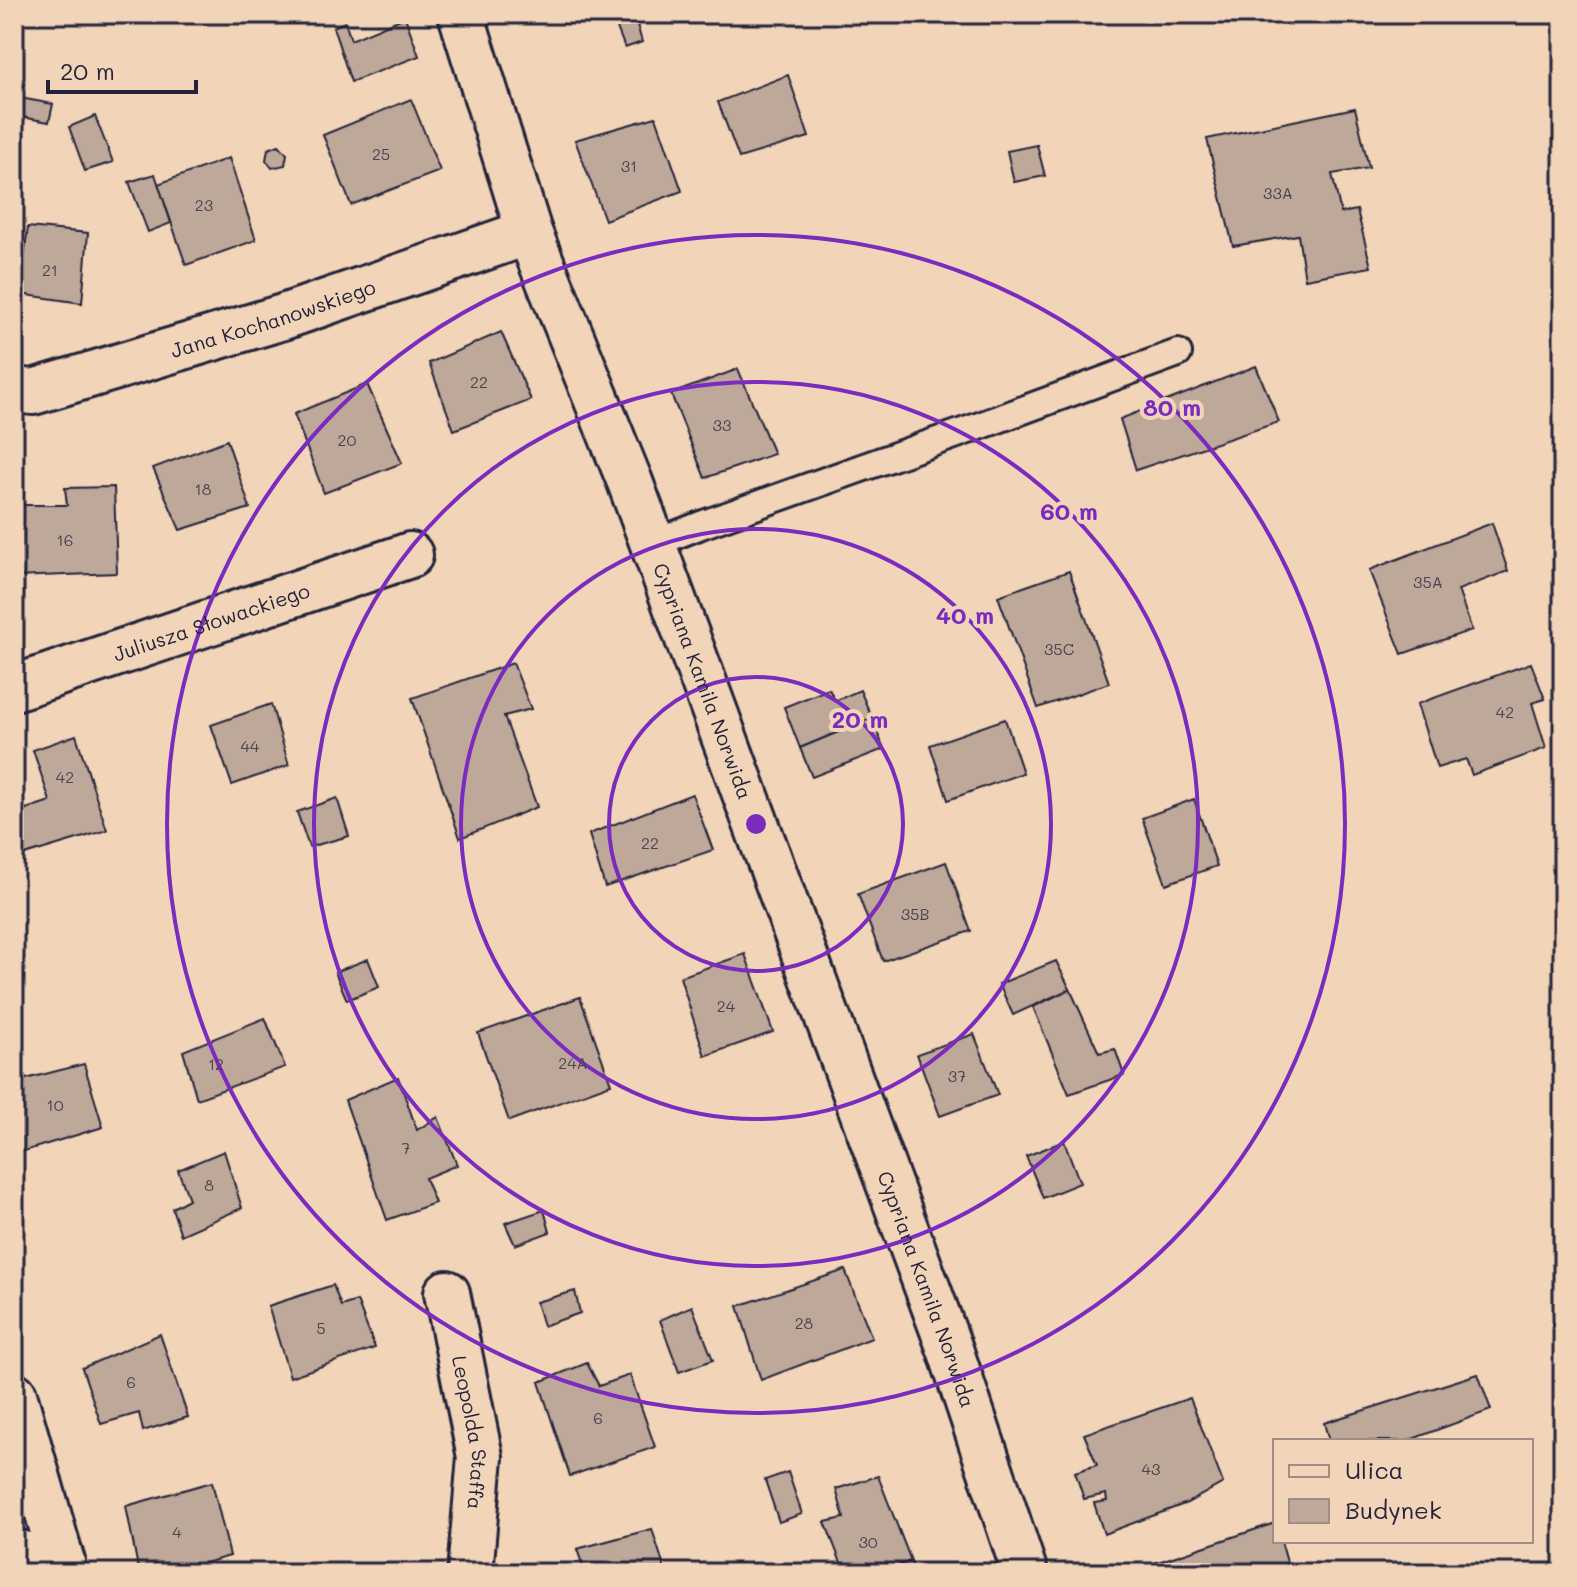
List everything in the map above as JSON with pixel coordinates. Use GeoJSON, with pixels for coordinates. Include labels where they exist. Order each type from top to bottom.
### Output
{"type":"FeatureCollection","features":[{"type":"Feature","properties":{"kind":"street","name":"Cypriana Kamila Norwida"},"geometry":{"type":"LineString","coordinates":[[461,14],[529,232],[653,544],[951,1352],[1025,1573]]}},
{"type":"Feature","properties":{"kind":"street","name":"Jana Kochanowskiego"},"geometry":{"type":"LineString","coordinates":[[14,390],[33,392],[283,317],[529,232]]}},
{"type":"Feature","properties":{"kind":"street","name":"Juliusza Słowackiego"},"geometry":{"type":"LineString","coordinates":[[14,688],[410,555]]}},
{"type":"Feature","properties":{"kind":"street","name":"Leopolda Staffa"},"geometry":{"type":"LineString","coordinates":[[447,1293],[480,1457],[470,1573]]}},
{"type":"Feature","properties":{"kind":"street"},"geometry":{"type":"LineString","coordinates":[[14,1395],[62,1568]]}},
{"type":"Feature","properties":{"kind":"street"},"geometry":{"type":"LineString","coordinates":[[14,1552],[62,1568]]}},
{"type":"Feature","properties":{"kind":"lane"},"geometry":{"type":"LineString","coordinates":[[653,544],[1178,353]]}},
{"type":"Feature","properties":{"kind":"building"},"geometry":{"type":"Polygon","coordinates":[[[634,14],[642,42],[625,48],[614,20],[634,14]]]}},
{"type":"Feature","properties":{"kind":"building"},"geometry":{"type":"Polygon","coordinates":[[[405,17],[419,56],[351,82],[333,27],[345,22],[351,40],[405,17]]]}},
{"type":"Feature","properties":{"kind":"building"},"geometry":{"type":"Polygon","coordinates":[[[788,75],[809,137],[739,158],[718,102],[788,75]]]}},
{"type":"Feature","properties":{"kind":"building"},"geometry":{"type":"Polygon","coordinates":[[[20,98],[53,104],[49,122],[16,116],[20,98]]]}},
{"type":"Feature","properties":{"kind":"building"},"geometry":{"type":"Polygon","coordinates":[[[411,99],[440,171],[351,205],[323,135],[411,99]]]}},
{"type":"Feature","properties":{"kind":"building"},"geometry":{"type":"Polygon","coordinates":[[[1355,108],[1369,168],[1332,174],[1341,213],[1357,210],[1371,267],[1305,279],[1298,235],[1233,246],[1207,139],[1355,108]]]}},
{"type":"Feature","properties":{"kind":"building"},"geometry":{"type":"Polygon","coordinates":[[[95,116],[113,162],[85,171],[69,127],[95,116]]]}},
{"type":"Feature","properties":{"kind":"building"},"geometry":{"type":"Polygon","coordinates":[[[656,117],[682,191],[605,220],[575,140],[656,117]]]}},
{"type":"Feature","properties":{"kind":"building"},"geometry":{"type":"Polygon","coordinates":[[[279,145],[287,154],[285,165],[272,168],[266,160],[268,149],[279,145]]]}},
{"type":"Feature","properties":{"kind":"building"},"geometry":{"type":"Polygon","coordinates":[[[1037,145],[1045,176],[1014,182],[1007,151],[1037,145]]]}},
{"type":"Feature","properties":{"kind":"building"},"geometry":{"type":"Polygon","coordinates":[[[229,158],[256,240],[186,265],[158,184],[229,158]]]}},
{"type":"Feature","properties":{"kind":"building"},"geometry":{"type":"Polygon","coordinates":[[[155,174],[171,223],[148,232],[129,182],[155,174]]]}},
{"type":"Feature","properties":{"kind":"building"},"geometry":{"type":"Polygon","coordinates":[[[28,227],[88,233],[82,303],[19,294],[20,282],[14,282],[14,254],[24,256],[28,227]]]}},
{"type":"Feature","properties":{"kind":"building"},"geometry":{"type":"Polygon","coordinates":[[[501,332],[531,400],[454,430],[429,363],[501,332]]]}},
{"type":"Feature","properties":{"kind":"building"},"geometry":{"type":"Polygon","coordinates":[[[1256,366],[1279,422],[1136,470],[1120,419],[1256,366]]]}},
{"type":"Feature","properties":{"kind":"building"},"geometry":{"type":"Polygon","coordinates":[[[738,369],[774,454],[705,478],[671,394],[738,369]]]}},
{"type":"Feature","properties":{"kind":"building"},"geometry":{"type":"Polygon","coordinates":[[[367,384],[402,463],[324,493],[294,414],[367,384]]]}},
{"type":"Feature","properties":{"kind":"building"},"geometry":{"type":"Polygon","coordinates":[[[227,440],[250,508],[180,530],[153,468],[227,440]]]}},
{"type":"Feature","properties":{"kind":"building"},"geometry":{"type":"Polygon","coordinates":[[[114,487],[117,573],[14,577],[14,505],[67,505],[65,488],[114,487]]]}},
{"type":"Feature","properties":{"kind":"building"},"geometry":{"type":"Polygon","coordinates":[[[1492,523],[1508,571],[1458,590],[1472,630],[1402,654],[1369,570],[1492,523]]]}},
{"type":"Feature","properties":{"kind":"building"},"geometry":{"type":"Polygon","coordinates":[[[1069,571],[1109,683],[1038,708],[998,596],[1069,571]]]}},
{"type":"Feature","properties":{"kind":"building"},"geometry":{"type":"Polygon","coordinates":[[[513,663],[531,709],[504,716],[537,807],[460,838],[412,698],[513,663]]]}},
{"type":"Feature","properties":{"kind":"building"},"geometry":{"type":"Polygon","coordinates":[[[1531,663],[1545,699],[1532,703],[1546,748],[1472,775],[1466,759],[1437,768],[1417,704],[1531,663]]]}},
{"type":"Feature","properties":{"kind":"building"},"geometry":{"type":"Polygon","coordinates":[[[829,689],[835,701],[860,690],[872,718],[800,748],[784,707],[829,689]]]}},
{"type":"Feature","properties":{"kind":"building"},"geometry":{"type":"Polygon","coordinates":[[[271,704],[289,765],[232,785],[211,725],[271,704]]]}},
{"type":"Feature","properties":{"kind":"building"},"geometry":{"type":"Polygon","coordinates":[[[872,718],[884,749],[812,777],[800,748],[872,718]]]}},
{"type":"Feature","properties":{"kind":"building"},"geometry":{"type":"Polygon","coordinates":[[[1005,719],[1023,773],[948,800],[930,745],[1005,719]]]}},
{"type":"Feature","properties":{"kind":"building"},"geometry":{"type":"Polygon","coordinates":[[[76,735],[107,830],[18,857],[14,845],[14,813],[50,801],[33,750],[76,735]]]}},
{"type":"Feature","properties":{"kind":"building"},"geometry":{"type":"Polygon","coordinates":[[[692,794],[713,850],[605,887],[589,834],[692,794]]]}},
{"type":"Feature","properties":{"kind":"building"},"geometry":{"type":"Polygon","coordinates":[[[337,798],[349,836],[309,847],[297,812],[337,798]]]}},
{"type":"Feature","properties":{"kind":"building"},"geometry":{"type":"Polygon","coordinates":[[[1194,799],[1217,866],[1166,884],[1142,818],[1194,799]]]}},
{"type":"Feature","properties":{"kind":"building"},"geometry":{"type":"Polygon","coordinates":[[[946,862],[971,931],[883,961],[858,894],[946,862]]]}},
{"type":"Feature","properties":{"kind":"building"},"geometry":{"type":"Polygon","coordinates":[[[745,954],[773,1032],[705,1056],[680,977],[745,954]]]}},
{"type":"Feature","properties":{"kind":"building"},"geometry":{"type":"Polygon","coordinates":[[[368,959],[379,987],[347,1000],[335,972],[368,959]]]}},
{"type":"Feature","properties":{"kind":"building"},"geometry":{"type":"Polygon","coordinates":[[[1056,961],[1070,989],[1013,1015],[999,984],[1056,961]]]}},
{"type":"Feature","properties":{"kind":"building"},"geometry":{"type":"Polygon","coordinates":[[[1070,989],[1099,1053],[1115,1049],[1124,1075],[1069,1094],[1033,1007],[1070,989]]]}},
{"type":"Feature","properties":{"kind":"building"},"geometry":{"type":"Polygon","coordinates":[[[580,997],[611,1084],[509,1121],[478,1033],[580,997]]]}},
{"type":"Feature","properties":{"kind":"building"},"geometry":{"type":"Polygon","coordinates":[[[265,1018],[285,1067],[197,1099],[183,1051],[265,1018]]]}},
{"type":"Feature","properties":{"kind":"building"},"geometry":{"type":"Polygon","coordinates":[[[974,1034],[998,1095],[940,1116],[917,1054],[974,1034]]]}},
{"type":"Feature","properties":{"kind":"building"},"geometry":{"type":"Polygon","coordinates":[[[84,1064],[103,1127],[21,1152],[14,1126],[14,1082],[84,1064]]]}},
{"type":"Feature","properties":{"kind":"building"},"geometry":{"type":"Polygon","coordinates":[[[398,1077],[417,1130],[438,1117],[457,1165],[425,1178],[435,1203],[387,1220],[345,1100],[398,1077]]]}},
{"type":"Feature","properties":{"kind":"building"},"geometry":{"type":"Polygon","coordinates":[[[1064,1141],[1080,1183],[1043,1198],[1026,1156],[1064,1141]]]}},
{"type":"Feature","properties":{"kind":"building"},"geometry":{"type":"Polygon","coordinates":[[[224,1151],[242,1208],[181,1235],[172,1208],[189,1199],[178,1170],[224,1151]]]}},
{"type":"Feature","properties":{"kind":"building"},"geometry":{"type":"Polygon","coordinates":[[[544,1210],[550,1232],[515,1245],[505,1223],[544,1210]]]}},
{"type":"Feature","properties":{"kind":"building"},"geometry":{"type":"Polygon","coordinates":[[[845,1270],[872,1338],[761,1380],[738,1306],[845,1270]]]}},
{"type":"Feature","properties":{"kind":"building"},"geometry":{"type":"Polygon","coordinates":[[[333,1285],[341,1306],[357,1301],[375,1348],[290,1377],[268,1306],[333,1285]]]}},
{"type":"Feature","properties":{"kind":"building"},"geometry":{"type":"Polygon","coordinates":[[[575,1291],[580,1313],[543,1326],[536,1302],[575,1291]]]}},
{"type":"Feature","properties":{"kind":"building"},"geometry":{"type":"Polygon","coordinates":[[[692,1306],[713,1360],[679,1372],[660,1320],[692,1306]]]}},
{"type":"Feature","properties":{"kind":"building"},"geometry":{"type":"Polygon","coordinates":[[[160,1334],[188,1417],[143,1431],[139,1413],[101,1424],[82,1368],[160,1334]]]}},
{"type":"Feature","properties":{"kind":"building"},"geometry":{"type":"Polygon","coordinates":[[[587,1363],[599,1386],[630,1375],[655,1447],[570,1476],[539,1382],[587,1363]]]}},
{"type":"Feature","properties":{"kind":"building"},"geometry":{"type":"Polygon","coordinates":[[[1478,1374],[1491,1410],[1412,1439],[1328,1439],[1324,1423],[1478,1374]]]}},
{"type":"Feature","properties":{"kind":"building"},"geometry":{"type":"Polygon","coordinates":[[[1190,1398],[1223,1483],[1187,1503],[1104,1534],[1094,1503],[1107,1501],[1106,1494],[1084,1499],[1075,1472],[1097,1465],[1084,1434],[1190,1398]]]}},
{"type":"Feature","properties":{"kind":"building"},"geometry":{"type":"Polygon","coordinates":[[[788,1472],[802,1514],[779,1522],[765,1480],[788,1472]]]}},
{"type":"Feature","properties":{"kind":"building"},"geometry":{"type":"Polygon","coordinates":[[[878,1476],[911,1561],[878,1573],[845,1573],[825,1522],[844,1518],[836,1489],[878,1476]]]}},
{"type":"Feature","properties":{"kind":"building"},"geometry":{"type":"Polygon","coordinates":[[[212,1482],[230,1556],[169,1573],[139,1573],[126,1506],[212,1482]]]}},
{"type":"Feature","properties":{"kind":"building"},"geometry":{"type":"Polygon","coordinates":[[[1273,1524],[1273,1543],[1282,1543],[1290,1573],[1148,1573],[1146,1566],[1273,1524]]]}},
{"type":"Feature","properties":{"kind":"building"},"geometry":{"type":"Polygon","coordinates":[[[652,1529],[666,1573],[585,1573],[577,1549],[652,1529]]]}},
{"type":"Feature","properties":{"kind":"building"},"geometry":{"type":"Polygon","coordinates":[[[911,1561],[915,1573],[878,1573],[911,1561]]]}}]}
